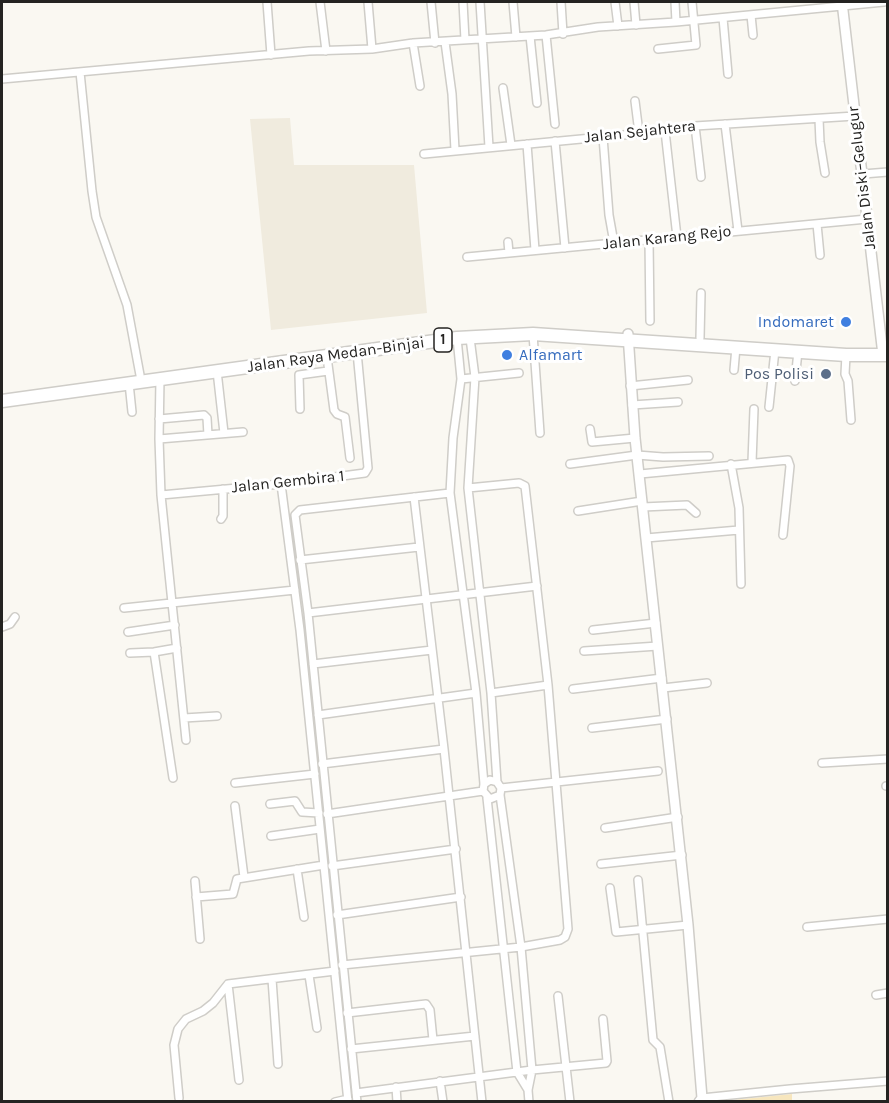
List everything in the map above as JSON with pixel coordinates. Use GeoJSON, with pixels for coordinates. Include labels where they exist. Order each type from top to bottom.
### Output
{"type":"FeatureCollection","features":[{"type":"Feature","properties":{"kind":"highway","name":"Jalan Raya Medan-Binjai"},"geometry":{"type":"LineString","coordinates":[[2,394],[456,333],[533,328],[846,355],[885,352]]}},
{"type":"Feature","properties":{"kind":"highway","name":"Jalan Raya Medan-Binjai"},"geometry":{"type":"LineString","coordinates":[[2,400],[457,339],[533,334],[700,338],[885,352]]}},
{"type":"Feature","properties":{"kind":"main road","name":"Jalan Diski–Gelugur"},"geometry":{"type":"LineString","coordinates":[[842,3],[885,352]]}},
{"type":"Feature","properties":{"kind":"main road"},"geometry":{"type":"LineString","coordinates":[[627,337],[635,438],[682,855],[701,1100]]}},
{"type":"Feature","properties":{"kind":"street"},"geometry":{"type":"LineString","coordinates":[[267,2],[271,55]]}},
{"type":"Feature","properties":{"kind":"street"},"geometry":{"type":"LineString","coordinates":[[320,2],[326,51]]}},
{"type":"Feature","properties":{"kind":"street"},"geometry":{"type":"LineString","coordinates":[[368,2],[372,49]]}},
{"type":"Feature","properties":{"kind":"street"},"geometry":{"type":"LineString","coordinates":[[431,2],[435,43]]}},
{"type":"Feature","properties":{"kind":"street"},"geometry":{"type":"LineString","coordinates":[[463,2],[465,40]]}},
{"type":"Feature","properties":{"kind":"street"},"geometry":{"type":"LineString","coordinates":[[480,2],[489,147]]}},
{"type":"Feature","properties":{"kind":"street"},"geometry":{"type":"LineString","coordinates":[[513,2],[516,37]]}},
{"type":"Feature","properties":{"kind":"street"},"geometry":{"type":"LineString","coordinates":[[561,2],[563,34]]}},
{"type":"Feature","properties":{"kind":"street"},"geometry":{"type":"LineString","coordinates":[[615,2],[618,26]]}},
{"type":"Feature","properties":{"kind":"street"},"geometry":{"type":"LineString","coordinates":[[634,2],[636,25]]}},
{"type":"Feature","properties":{"kind":"street"},"geometry":{"type":"LineString","coordinates":[[675,2],[676,22]]}},
{"type":"Feature","properties":{"kind":"street"},"geometry":{"type":"LineString","coordinates":[[658,49],[696,45],[692,2]]}},
{"type":"Feature","properties":{"kind":"street"},"geometry":{"type":"LineString","coordinates":[[2,79],[271,55],[372,49],[413,43],[563,34],[618,26],[751,15],[842,3],[884,2]]}},
{"type":"Feature","properties":{"kind":"street"},"geometry":{"type":"LineString","coordinates":[[751,15],[753,35]]}},
{"type":"Feature","properties":{"kind":"street"},"geometry":{"type":"LineString","coordinates":[[723,18],[728,74]]}},
{"type":"Feature","properties":{"kind":"street"},"geometry":{"type":"LineString","coordinates":[[546,35],[555,124]]}},
{"type":"Feature","properties":{"kind":"street"},"geometry":{"type":"LineString","coordinates":[[530,36],[537,103]]}},
{"type":"Feature","properties":{"kind":"street"},"geometry":{"type":"LineString","coordinates":[[445,42],[452,94],[455,150]]}},
{"type":"Feature","properties":{"kind":"street"},"geometry":{"type":"LineString","coordinates":[[413,43],[420,86]]}},
{"type":"Feature","properties":{"kind":"street"},"geometry":{"type":"LineString","coordinates":[[80,72],[96,217],[127,305],[140,375]]}},
{"type":"Feature","properties":{"kind":"street"},"geometry":{"type":"LineString","coordinates":[[503,88],[511,145]]}},
{"type":"Feature","properties":{"kind":"street"},"geometry":{"type":"LineString","coordinates":[[635,101],[639,133]]}},
{"type":"Feature","properties":{"kind":"street","name":"Jalan Sejahtera"},"geometry":{"type":"LineString","coordinates":[[424,154],[665,131],[695,126],[855,116]]}},
{"type":"Feature","properties":{"kind":"street"},"geometry":{"type":"LineString","coordinates":[[819,119],[825,173]]}},
{"type":"Feature","properties":{"kind":"street"},"geometry":{"type":"LineString","coordinates":[[725,124],[738,231]]}},
{"type":"Feature","properties":{"kind":"street"},"geometry":{"type":"LineString","coordinates":[[695,126],[701,177]]}},
{"type":"Feature","properties":{"kind":"street"},"geometry":{"type":"LineString","coordinates":[[665,131],[677,237]]}},
{"type":"Feature","properties":{"kind":"street"},"geometry":{"type":"LineString","coordinates":[[603,137],[609,215],[614,243]]}},
{"type":"Feature","properties":{"kind":"street"},"geometry":{"type":"LineString","coordinates":[[555,141],[565,248]]}},
{"type":"Feature","properties":{"kind":"street"},"geometry":{"type":"LineString","coordinates":[[527,144],[535,250]]}},
{"type":"Feature","properties":{"kind":"street"},"geometry":{"type":"LineString","coordinates":[[862,174],[888,172]]}},
{"type":"Feature","properties":{"kind":"street","name":"Jalan Karang Rejo"},"geometry":{"type":"LineString","coordinates":[[467,257],[867,219]]}},
{"type":"Feature","properties":{"kind":"street"},"geometry":{"type":"LineString","coordinates":[[817,224],[820,255]]}},
{"type":"Feature","properties":{"kind":"street"},"geometry":{"type":"LineString","coordinates":[[648,240],[650,321]]}},
{"type":"Feature","properties":{"kind":"street"},"geometry":{"type":"LineString","coordinates":[[508,242],[509,253]]}},
{"type":"Feature","properties":{"kind":"street"},"geometry":{"type":"LineString","coordinates":[[700,338],[701,294]]}},
{"type":"Feature","properties":{"kind":"street"},"geometry":{"type":"LineString","coordinates":[[533,334],[540,433]]}},
{"type":"Feature","properties":{"kind":"street"},"geometry":{"type":"LineString","coordinates":[[470,338],[475,377],[468,488],[500,788],[521,947],[532,1070],[528,1090],[529,1101]]}},
{"type":"Feature","properties":{"kind":"street"},"geometry":{"type":"LineString","coordinates":[[457,339],[461,379],[453,438],[450,493],[476,693],[484,791],[517,1072],[528,1090]]}},
{"type":"Feature","properties":{"kind":"street"},"geometry":{"type":"LineString","coordinates":[[734,370],[736,346]]}},
{"type":"Feature","properties":{"kind":"street"},"geometry":{"type":"LineString","coordinates":[[769,407],[775,350]]}},
{"type":"Feature","properties":{"kind":"street"},"geometry":{"type":"LineString","coordinates":[[795,381],[798,351]]}},
{"type":"Feature","properties":{"kind":"street","name":"Jalan Gembira 1"},"geometry":{"type":"LineString","coordinates":[[161,495],[362,475],[367,470],[357,352]]}},
{"type":"Feature","properties":{"kind":"street"},"geometry":{"type":"LineString","coordinates":[[846,355],[845,374],[848,381],[851,420]]}},
{"type":"Feature","properties":{"kind":"street"},"geometry":{"type":"LineString","coordinates":[[327,357],[334,411],[345,418],[350,458]]}},
{"type":"Feature","properties":{"kind":"street"},"geometry":{"type":"LineString","coordinates":[[217,371],[224,434]]}},
{"type":"Feature","properties":{"kind":"street"},"geometry":{"type":"LineString","coordinates":[[300,408],[299,375],[328,371]]}},
{"type":"Feature","properties":{"kind":"street"},"geometry":{"type":"LineString","coordinates":[[461,379],[519,373]]}},
{"type":"Feature","properties":{"kind":"street"},"geometry":{"type":"LineString","coordinates":[[160,379],[161,495],[186,740]]}},
{"type":"Feature","properties":{"kind":"street"},"geometry":{"type":"LineString","coordinates":[[630,386],[688,381]]}},
{"type":"Feature","properties":{"kind":"street"},"geometry":{"type":"LineString","coordinates":[[129,383],[132,412]]}},
{"type":"Feature","properties":{"kind":"street"},"geometry":{"type":"LineString","coordinates":[[632,405],[678,402]]}},
{"type":"Feature","properties":{"kind":"street"},"geometry":{"type":"LineString","coordinates":[[752,462],[754,409]]}},
{"type":"Feature","properties":{"kind":"street"},"geometry":{"type":"LineString","coordinates":[[159,419],[204,416],[207,418],[208,435]]}},
{"type":"Feature","properties":{"kind":"street"},"geometry":{"type":"LineString","coordinates":[[590,429],[592,442],[635,438]]}},
{"type":"Feature","properties":{"kind":"street"},"geometry":{"type":"LineString","coordinates":[[159,439],[243,432]]}},
{"type":"Feature","properties":{"kind":"street"},"geometry":{"type":"LineString","coordinates":[[570,464],[637,454],[663,457],[709,456]]}},
{"type":"Feature","properties":{"kind":"street"},"geometry":{"type":"LineString","coordinates":[[640,474],[752,462],[789,461],[783,535]]}},
{"type":"Feature","properties":{"kind":"street"},"geometry":{"type":"LineString","coordinates":[[731,464],[736,484],[741,584]]}},
{"type":"Feature","properties":{"kind":"street"},"geometry":{"type":"LineString","coordinates":[[342,965],[521,947],[560,940],[565,937],[568,929],[548,685],[524,485],[519,483],[468,488]]}},
{"type":"Feature","properties":{"kind":"street"},"geometry":{"type":"LineString","coordinates":[[281,484],[296,590],[348,1100],[335,1101]]}},
{"type":"Feature","properties":{"kind":"street"},"geometry":{"type":"LineString","coordinates":[[221,519],[224,516],[223,489]]}},
{"type":"Feature","properties":{"kind":"street"},"geometry":{"type":"LineString","coordinates":[[357,1101],[308,613],[295,517],[299,511],[450,493]]}},
{"type":"Feature","properties":{"kind":"street"},"geometry":{"type":"LineString","coordinates":[[414,497],[456,849],[482,1101]]}},
{"type":"Feature","properties":{"kind":"street"},"geometry":{"type":"LineString","coordinates":[[578,511],[643,504],[687,505],[696,513]]}},
{"type":"Feature","properties":{"kind":"street"},"geometry":{"type":"LineString","coordinates":[[646,538],[739,530]]}},
{"type":"Feature","properties":{"kind":"street"},"geometry":{"type":"LineString","coordinates":[[300,560],[419,547]]}},
{"type":"Feature","properties":{"kind":"street"},"geometry":{"type":"LineString","coordinates":[[308,613],[537,586]]}},
{"type":"Feature","properties":{"kind":"street"},"geometry":{"type":"LineString","coordinates":[[124,608],[296,590]]}},
{"type":"Feature","properties":{"kind":"street"},"geometry":{"type":"LineString","coordinates":[[2,627],[10,624],[15,617]]}},
{"type":"Feature","properties":{"kind":"street"},"geometry":{"type":"LineString","coordinates":[[593,630],[656,623]]}},
{"type":"Feature","properties":{"kind":"street"},"geometry":{"type":"LineString","coordinates":[[128,632],[175,625]]}},
{"type":"Feature","properties":{"kind":"street"},"geometry":{"type":"LineString","coordinates":[[584,651],[658,646]]}},
{"type":"Feature","properties":{"kind":"street"},"geometry":{"type":"LineString","coordinates":[[130,653],[177,648]]}},
{"type":"Feature","properties":{"kind":"street"},"geometry":{"type":"LineString","coordinates":[[313,664],[432,650]]}},
{"type":"Feature","properties":{"kind":"street"},"geometry":{"type":"LineString","coordinates":[[154,652],[172,778]]}},
{"type":"Feature","properties":{"kind":"street"},"geometry":{"type":"LineString","coordinates":[[573,690],[663,683],[707,683]]}},
{"type":"Feature","properties":{"kind":"street"},"geometry":{"type":"LineString","coordinates":[[491,693],[548,685]]}},
{"type":"Feature","properties":{"kind":"street"},"geometry":{"type":"LineString","coordinates":[[318,715],[476,693]]}},
{"type":"Feature","properties":{"kind":"street"},"geometry":{"type":"LineString","coordinates":[[184,718],[217,716]]}},
{"type":"Feature","properties":{"kind":"street"},"geometry":{"type":"LineString","coordinates":[[592,728],[667,719]]}},
{"type":"Feature","properties":{"kind":"street"},"geometry":{"type":"LineString","coordinates":[[322,764],[444,749]]}},
{"type":"Feature","properties":{"kind":"street"},"geometry":{"type":"LineString","coordinates":[[822,763],[888,759]]}},
{"type":"Feature","properties":{"kind":"street"},"geometry":{"type":"LineString","coordinates":[[484,791],[490,780],[500,788],[658,771]]}},
{"type":"Feature","properties":{"kind":"street"},"geometry":{"type":"LineString","coordinates":[[235,783],[315,774]]}},
{"type":"Feature","properties":{"kind":"street"},"geometry":{"type":"LineString","coordinates":[[327,814],[484,791],[494,799],[500,788]]}},
{"type":"Feature","properties":{"kind":"street"},"geometry":{"type":"LineString","coordinates":[[270,804],[296,801],[303,813],[319,813]]}},
{"type":"Feature","properties":{"kind":"street"},"geometry":{"type":"LineString","coordinates":[[235,806],[244,877]]}},
{"type":"Feature","properties":{"kind":"street"},"geometry":{"type":"LineString","coordinates":[[605,828],[678,817]]}},
{"type":"Feature","properties":{"kind":"street"},"geometry":{"type":"LineString","coordinates":[[271,836],[320,829]]}},
{"type":"Feature","properties":{"kind":"street"},"geometry":{"type":"LineString","coordinates":[[332,866],[456,849]]}},
{"type":"Feature","properties":{"kind":"street"},"geometry":{"type":"LineString","coordinates":[[601,864],[682,855]]}},
{"type":"Feature","properties":{"kind":"street"},"geometry":{"type":"LineString","coordinates":[[196,897],[233,894],[236,879],[324,865]]}},
{"type":"Feature","properties":{"kind":"street"},"geometry":{"type":"LineString","coordinates":[[297,869],[304,917]]}},
{"type":"Feature","properties":{"kind":"street"},"geometry":{"type":"LineString","coordinates":[[638,880],[653,1040],[660,1047],[669,1101]]}},
{"type":"Feature","properties":{"kind":"street"},"geometry":{"type":"LineString","coordinates":[[195,881],[200,939]]}},
{"type":"Feature","properties":{"kind":"street"},"geometry":{"type":"LineString","coordinates":[[610,888],[616,932],[688,925]]}},
{"type":"Feature","properties":{"kind":"street"},"geometry":{"type":"LineString","coordinates":[[337,915],[460,897]]}},
{"type":"Feature","properties":{"kind":"street"},"geometry":{"type":"LineString","coordinates":[[807,927],[888,919]]}},
{"type":"Feature","properties":{"kind":"street"},"geometry":{"type":"LineString","coordinates":[[179,1098],[174,1045],[178,1029],[186,1019],[213,1003],[228,984],[335,971]]}},
{"type":"Feature","properties":{"kind":"street"},"geometry":{"type":"LineString","coordinates":[[309,975],[317,1028]]}},
{"type":"Feature","properties":{"kind":"street"},"geometry":{"type":"LineString","coordinates":[[272,979],[278,1064]]}},
{"type":"Feature","properties":{"kind":"street"},"geometry":{"type":"LineString","coordinates":[[228,984],[238,1080]]}},
{"type":"Feature","properties":{"kind":"street"},"geometry":{"type":"LineString","coordinates":[[876,994],[888,993]]}},
{"type":"Feature","properties":{"kind":"street"},"geometry":{"type":"LineString","coordinates":[[558,996],[570,1101]]}},
{"type":"Feature","properties":{"kind":"street"},"geometry":{"type":"LineString","coordinates":[[347,1013],[426,1004],[430,1010],[433,1040]]}},
{"type":"Feature","properties":{"kind":"street"},"geometry":{"type":"LineString","coordinates":[[356,1093],[479,1076],[607,1063],[603,1019]]}},
{"type":"Feature","properties":{"kind":"street"},"geometry":{"type":"LineString","coordinates":[[351,1049],[475,1036]]}},
{"type":"Feature","properties":{"kind":"street"},"geometry":{"type":"LineString","coordinates":[[440,1081],[443,1101]]}},
{"type":"Feature","properties":{"kind":"street"},"geometry":{"type":"LineString","coordinates":[[701,1100],[790,1089],[888,1081]]}},
{"type":"Feature","properties":{"kind":"street"},"geometry":{"type":"LineString","coordinates":[[396,1087],[397,1101]]}},
{"type":"Feature","properties":{"kind":"shaded area"},"geometry":{"type":"Polygon","coordinates":[[[290,118],[294,165],[414,165],[427,313],[271,330],[250,119],[290,118]]]}},
{"type":"Feature","properties":{"kind":"shaded area"},"geometry":{"type":"Polygon","coordinates":[[[792,1094],[792,1101],[723,1101],[792,1094]]]}},
{"type":"Feature","properties":{"kind":"place","name":"Indomaret"},"geometry":{"type":"Point","coordinates":[846,322]}},
{"type":"Feature","properties":{"kind":"place","name":"Alfamart"},"geometry":{"type":"Point","coordinates":[507,355]}},
{"type":"Feature","properties":{"kind":"place","name":"Pos Polisi"},"geometry":{"type":"Point","coordinates":[826,374]}}]}
